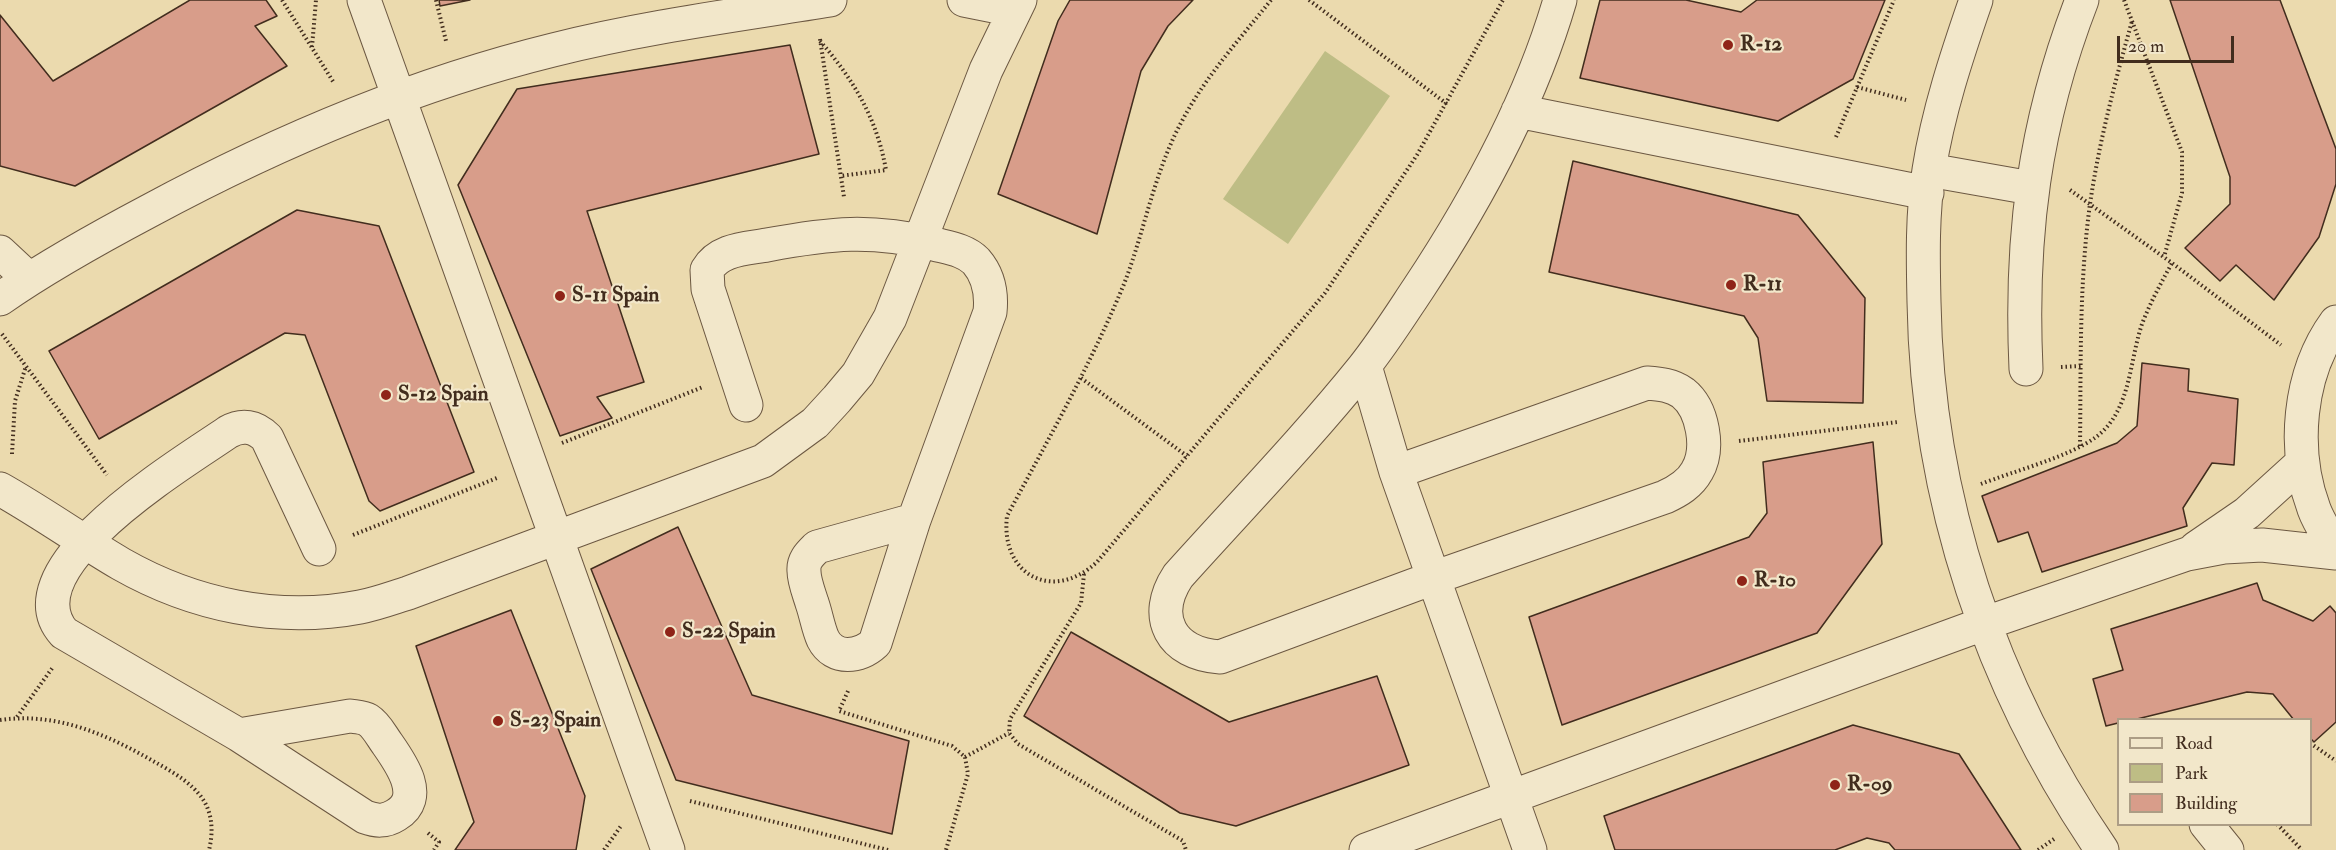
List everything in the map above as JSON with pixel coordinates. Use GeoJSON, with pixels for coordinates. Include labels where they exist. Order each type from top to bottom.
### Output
{"type":"FeatureCollection","features":[{"type":"Feature","properties":{"kind":"street"},"geometry":{"type":"LineString","coordinates":[[364,0],[668,850]]}},
{"type":"Feature","properties":{"kind":"street"},"geometry":{"type":"LineString","coordinates":[[4,491],[86,542],[166,587],[213,603],[262,611],[312,613],[360,607],[408,593],[763,462],[815,423],[858,374],[890,318],[918,240],[986,70],[1017,5],[964,0]]}},
{"type":"Feature","properties":{"kind":"street"},"geometry":{"type":"LineString","coordinates":[[1396,472],[1647,383],[1667,385],[1684,394],[1695,409],[1702,426],[1702,459],[1697,472],[1677,491],[1220,657],[1203,656],[1187,649],[1175,638],[1167,623],[1165,606],[1169,590],[1178,576],[1365,366],[1432,267],[1463,216],[1518,111],[1539,63],[1560,0]]}},
{"type":"Feature","properties":{"kind":"street"},"geometry":{"type":"LineString","coordinates":[[1976,0],[1942,109],[1928,182],[1923,267],[1924,343],[1932,418],[1947,497],[1983,624],[2008,686],[2042,755],[2102,850]]}},
{"type":"Feature","properties":{"kind":"street"},"geometry":{"type":"LineString","coordinates":[[2026,369],[2025,249],[2033,177],[2053,88],[2082,0]]}},
{"type":"Feature","properties":{"kind":"street"},"geometry":{"type":"LineString","coordinates":[[0,299],[28,279],[183,193],[246,161],[398,97],[455,77],[631,32],[806,2]]}},
{"type":"Feature","properties":{"kind":"street"},"geometry":{"type":"LineString","coordinates":[[1518,111],[1822,171],[1928,182],[2033,177]]}},
{"type":"Feature","properties":{"kind":"street"},"geometry":{"type":"LineString","coordinates":[[746,405],[708,289],[707,270],[712,262],[728,253],[814,236],[849,232],[895,235],[918,240],[958,250],[975,260],[986,275],[992,293],[990,312],[914,520],[875,643],[866,651],[842,654],[823,640],[803,570],[807,557],[817,547],[914,520]]}},
{"type":"Feature","properties":{"kind":"street"},"geometry":{"type":"LineString","coordinates":[[0,252],[28,279]]}},
{"type":"Feature","properties":{"kind":"street"},"geometry":{"type":"LineString","coordinates":[[2336,322],[2312,369],[2302,415],[2302,463],[2314,510],[2336,551]]}},
{"type":"Feature","properties":{"kind":"street"},"geometry":{"type":"LineString","coordinates":[[1365,366],[1396,472],[1530,850]]}},
{"type":"Feature","properties":{"kind":"street"},"geometry":{"type":"LineString","coordinates":[[239,735],[350,716],[360,717],[375,727],[400,763],[410,789],[408,801],[401,812],[390,819],[377,821],[365,817],[239,735],[73,639],[58,626],[51,603],[55,589],[86,542],[127,502],[236,428],[253,428],[267,438],[320,549]]}},
{"type":"Feature","properties":{"kind":"street"},"geometry":{"type":"LineString","coordinates":[[2187,554],[2247,513],[2302,463]]}},
{"type":"Feature","properties":{"kind":"street"},"geometry":{"type":"LineString","coordinates":[[1366,850],[1511,799],[1983,624],[2187,554],[2224,546],[2262,545],[2336,551]]}},
{"type":"Feature","properties":{"kind":"street"},"geometry":{"type":"LineString","coordinates":[[2207,826],[2227,850]]}},
{"type":"Feature","properties":{"kind":"path"},"geometry":{"type":"LineString","coordinates":[[282,0],[354,115]]}},
{"type":"Feature","properties":{"kind":"path"},"geometry":{"type":"LineString","coordinates":[[311,48],[316,0]]}},
{"type":"Feature","properties":{"kind":"path"},"geometry":{"type":"LineString","coordinates":[[436,0],[455,77]]}},
{"type":"Feature","properties":{"kind":"path"},"geometry":{"type":"LineString","coordinates":[[1271,0],[1197,94],[1182,122],[1156,181],[1124,284],[1081,378],[1007,516],[1005,534],[1009,551],[1019,566],[1033,576],[1050,582],[1067,581],[1084,574],[1325,293],[1417,155],[1503,0]]}},
{"type":"Feature","properties":{"kind":"path"},"geometry":{"type":"LineString","coordinates":[[1309,0],[1447,104]]}},
{"type":"Feature","properties":{"kind":"path"},"geometry":{"type":"LineString","coordinates":[[1822,171],[1893,0]]}},
{"type":"Feature","properties":{"kind":"path"},"geometry":{"type":"LineString","coordinates":[[2124,0],[2182,152],[2182,193],[2164,257]]}},
{"type":"Feature","properties":{"kind":"path"},"geometry":{"type":"LineString","coordinates":[[806,2],[820,40],[849,232]]}},
{"type":"Feature","properties":{"kind":"path"},"geometry":{"type":"LineString","coordinates":[[2080,446],[2084,266],[2090,205],[2115,82],[2132,21]]}},
{"type":"Feature","properties":{"kind":"path"},"geometry":{"type":"LineString","coordinates":[[820,40],[854,83],[869,110],[880,139],[886,170],[840,176]]}},
{"type":"Feature","properties":{"kind":"path"},"geometry":{"type":"LineString","coordinates":[[1857,87],[1942,109]]}},
{"type":"Feature","properties":{"kind":"path"},"geometry":{"type":"LineString","coordinates":[[2033,177],[2090,205],[2172,262],[2312,369]]}},
{"type":"Feature","properties":{"kind":"path"},"geometry":{"type":"LineString","coordinates":[[1947,497],[2080,446],[2097,436],[2111,423],[2121,406],[2143,322],[2172,262]]}},
{"type":"Feature","properties":{"kind":"path"},"geometry":{"type":"LineString","coordinates":[[0,331],[127,502]]}},
{"type":"Feature","properties":{"kind":"path"},"geometry":{"type":"LineString","coordinates":[[4,491],[15,401],[26,366]]}},
{"type":"Feature","properties":{"kind":"path"},"geometry":{"type":"LineString","coordinates":[[320,549],[736,374]]}},
{"type":"Feature","properties":{"kind":"path"},"geometry":{"type":"LineString","coordinates":[[1081,378],[1187,456]]}},
{"type":"Feature","properties":{"kind":"path"},"geometry":{"type":"LineString","coordinates":[[1703,445],[1932,418]]}},
{"type":"Feature","properties":{"kind":"path"},"geometry":{"type":"LineString","coordinates":[[1084,574],[1081,603],[1010,718],[1009,733],[1018,744],[1183,841],[1186,850]]}},
{"type":"Feature","properties":{"kind":"path"},"geometry":{"type":"LineString","coordinates":[[17,718],[73,639]]}},
{"type":"Feature","properties":{"kind":"path"},"geometry":{"type":"LineString","coordinates":[[866,651],[839,711],[952,746],[965,757],[968,774],[946,850]]}},
{"type":"Feature","properties":{"kind":"path"},"geometry":{"type":"LineString","coordinates":[[0,720],[17,718],[54,720],[90,729],[122,743],[171,771],[204,800],[211,818],[212,837],[209,850]]}},
{"type":"Feature","properties":{"kind":"path"},"geometry":{"type":"LineString","coordinates":[[965,757],[1009,733]]}},
{"type":"Feature","properties":{"kind":"path"},"geometry":{"type":"LineString","coordinates":[[2312,744],[2336,761]]}},
{"type":"Feature","properties":{"kind":"path"},"geometry":{"type":"LineString","coordinates":[[604,850],[647,790],[888,850]]}},
{"type":"Feature","properties":{"kind":"path"},"geometry":{"type":"LineString","coordinates":[[2278,826],[2302,850]]}},
{"type":"Feature","properties":{"kind":"green space"},"geometry":{"type":"Polygon","coordinates":[[[1325,51],[1390,96],[1288,244],[1223,199],[1325,51]]]}},
{"type":"Feature","properties":{"kind":"building"},"geometry":{"type":"Polygon","coordinates":[[[190,0],[266,0],[277,16],[255,26],[287,66],[75,186],[0,166],[0,15],[53,81],[190,0]]]}},
{"type":"Feature","properties":{"kind":"building"},"geometry":{"type":"Polygon","coordinates":[[[439,0],[470,0],[440,6],[439,0]]]}},
{"type":"Feature","properties":{"kind":"building"},"geometry":{"type":"Polygon","coordinates":[[[1070,0],[1193,0],[1168,26],[1141,71],[1097,234],[998,194],[1058,21],[1070,0]]]}},
{"type":"Feature","properties":{"kind":"building","name":"R-12"},"geometry":{"type":"Polygon","coordinates":[[[1600,0],[1686,0],[1741,12],[1757,0],[1885,0],[1853,79],[1778,121],[1580,78],[1600,0]]]}},
{"type":"Feature","properties":{"kind":"building"},"geometry":{"type":"Polygon","coordinates":[[[2170,0],[2280,0],[2336,149],[2336,184],[2319,237],[2274,300],[2236,265],[2220,281],[2185,248],[2230,204],[2230,177],[2170,0]]]}},
{"type":"Feature","properties":{"kind":"building","name":"S-11 Spain"},"geometry":{"type":"Polygon","coordinates":[[[790,45],[819,154],[587,211],[644,382],[597,397],[612,418],[560,436],[458,185],[517,89],[790,45]]]}},
{"type":"Feature","properties":{"kind":"building","name":"R-11"},"geometry":{"type":"Polygon","coordinates":[[[1573,161],[1798,215],[1865,298],[1863,403],[1767,401],[1758,338],[1744,316],[1549,272],[1573,161]]]}},
{"type":"Feature","properties":{"kind":"building","name":"S-12 Spain"},"geometry":{"type":"Polygon","coordinates":[[[297,210],[379,226],[474,472],[380,511],[369,501],[305,335],[285,333],[99,439],[49,351],[297,210]]]}},
{"type":"Feature","properties":{"kind":"building"},"geometry":{"type":"Polygon","coordinates":[[[2142,363],[2189,369],[2188,391],[2238,399],[2234,465],[2212,463],[2183,508],[2187,526],[2042,572],[2028,532],[1998,542],[1982,496],[2117,443],[2137,426],[2142,363]]]}},
{"type":"Feature","properties":{"kind":"building","name":"R-10"},"geometry":{"type":"Polygon","coordinates":[[[1873,442],[1882,544],[1817,633],[1562,725],[1529,617],[1749,537],[1767,513],[1763,462],[1873,442]]]}},
{"type":"Feature","properties":{"kind":"building","name":"S-22 Spain"},"geometry":{"type":"Polygon","coordinates":[[[678,527],[752,695],[909,741],[892,834],[676,780],[591,569],[678,527]]]}},
{"type":"Feature","properties":{"kind":"building"},"geometry":{"type":"Polygon","coordinates":[[[2257,583],[2263,600],[2313,621],[2330,606],[2336,613],[2336,722],[2314,742],[2312,740],[2312,718],[2292,718],[2273,694],[2247,692],[2141,718],[2117,718],[2117,723],[2106,726],[2093,679],[2123,670],[2111,629],[2257,583]]]}},
{"type":"Feature","properties":{"kind":"building","name":"S-23 Spain"},"geometry":{"type":"Polygon","coordinates":[[[511,610],[585,796],[576,850],[455,850],[474,822],[416,646],[511,610]]]}},
{"type":"Feature","properties":{"kind":"building"},"geometry":{"type":"Polygon","coordinates":[[[1071,632],[1229,722],[1377,676],[1409,765],[1236,826],[1180,813],[1024,716],[1071,632]]]}},
{"type":"Feature","properties":{"kind":"building","name":"R-09"},"geometry":{"type":"Polygon","coordinates":[[[1853,725],[1959,754],[2021,850],[1895,850],[1889,843],[1867,838],[1835,850],[1615,850],[1604,816],[1853,725]]]}},
{"type":"Feature","properties":{"kind":"place","name":"R-12"},"geometry":{"type":"Point","coordinates":[1728,45]}},
{"type":"Feature","properties":{"kind":"place","name":"R-11"},"geometry":{"type":"Point","coordinates":[1731,285]}},
{"type":"Feature","properties":{"kind":"place","name":"S-11 Spain"},"geometry":{"type":"Point","coordinates":[560,296]}},
{"type":"Feature","properties":{"kind":"place","name":"S-12 Spain"},"geometry":{"type":"Point","coordinates":[386,395]}},
{"type":"Feature","properties":{"kind":"place","name":"R-10"},"geometry":{"type":"Point","coordinates":[1742,581]}},
{"type":"Feature","properties":{"kind":"place","name":"S-22 Spain"},"geometry":{"type":"Point","coordinates":[670,632]}},
{"type":"Feature","properties":{"kind":"place","name":"S-23 Spain"},"geometry":{"type":"Point","coordinates":[498,721]}},
{"type":"Feature","properties":{"kind":"place","name":"R-09"},"geometry":{"type":"Point","coordinates":[1835,785]}}]}
